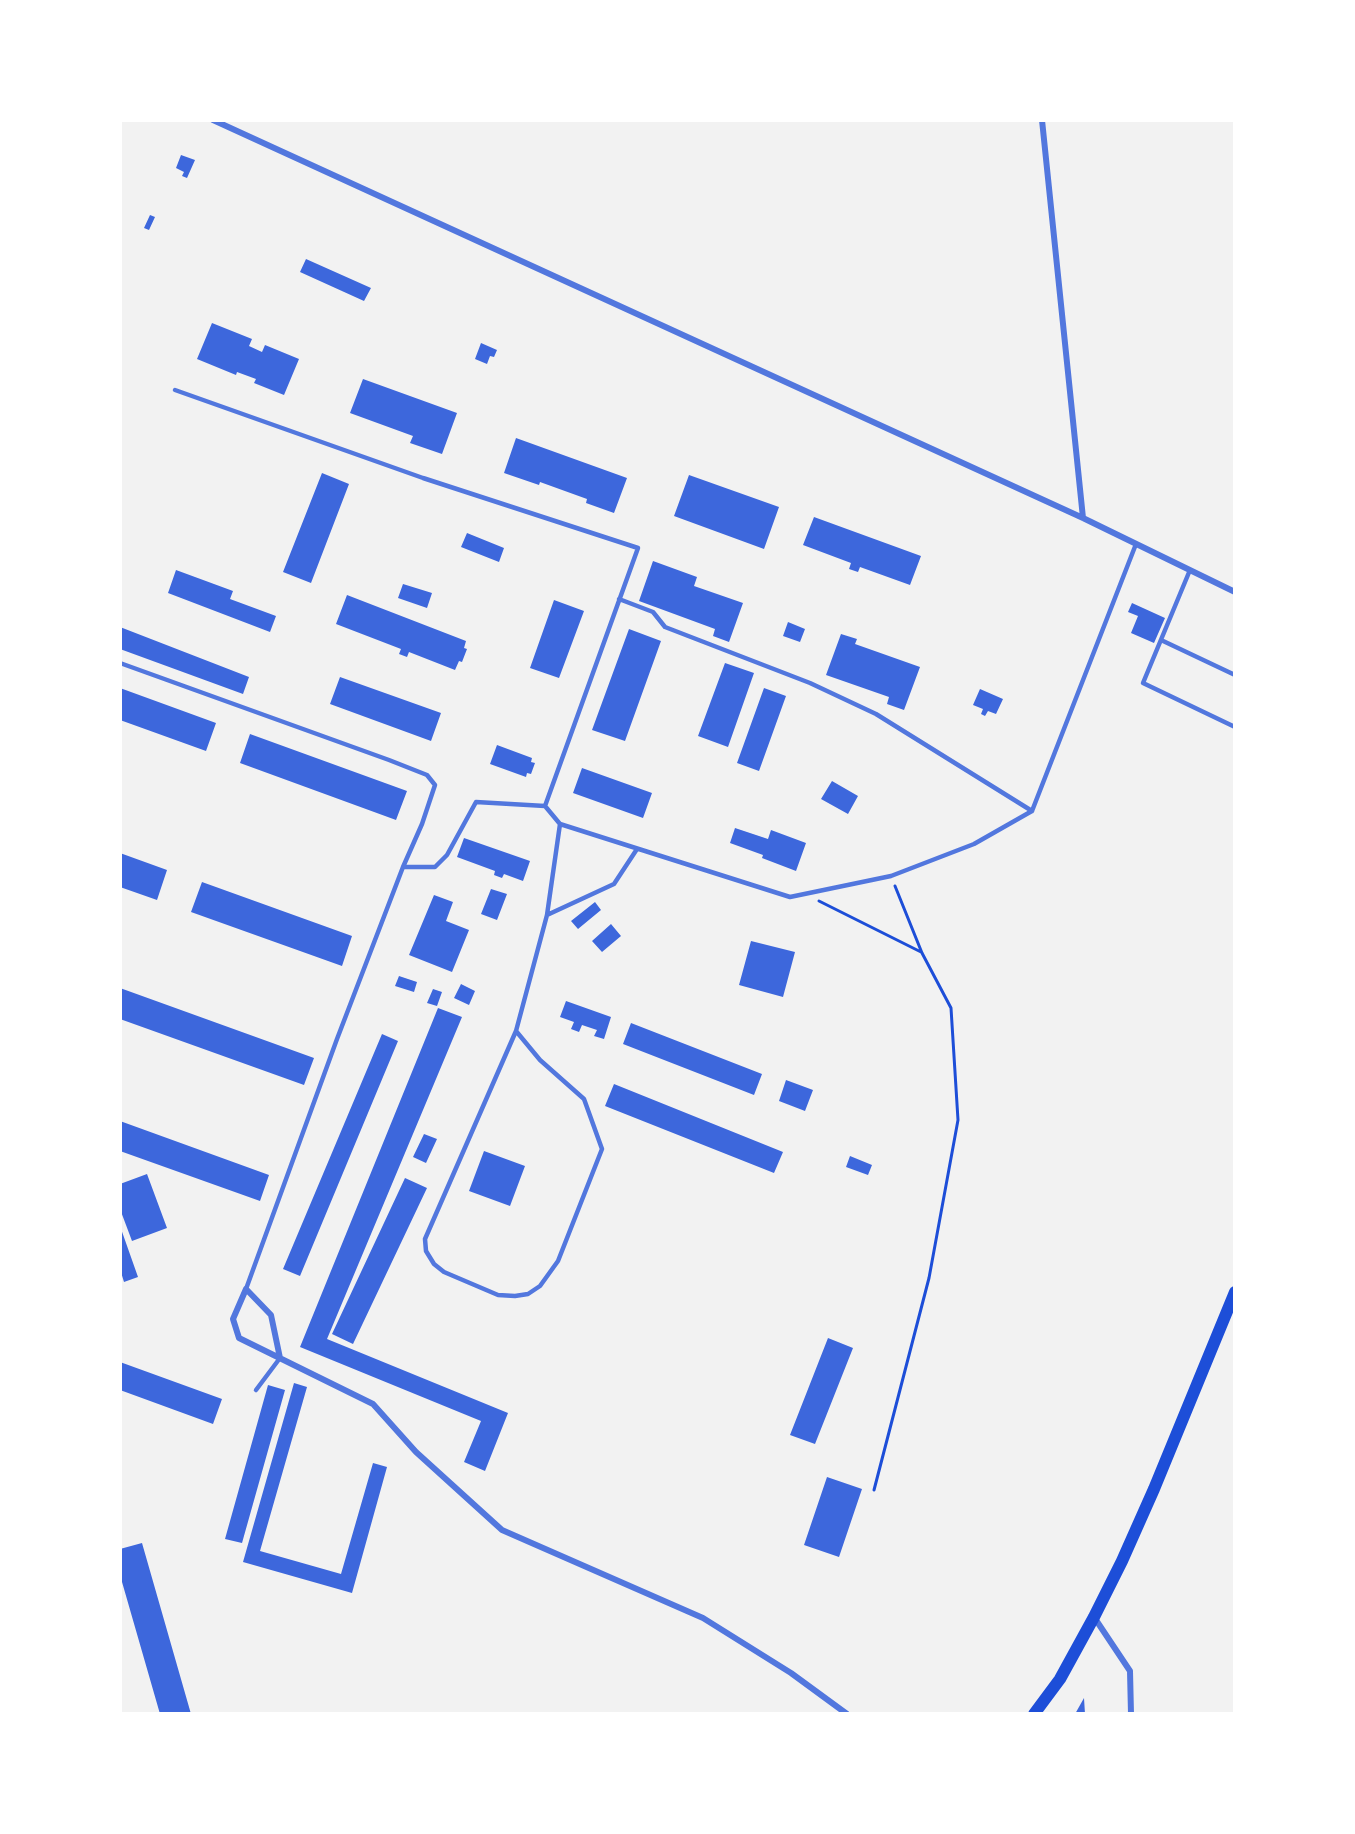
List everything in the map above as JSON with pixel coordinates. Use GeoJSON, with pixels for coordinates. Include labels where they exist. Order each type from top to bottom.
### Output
{"type":"FeatureCollection","features":[{"type":"Feature","properties":{"kind":"main road"},"geometry":{"type":"LineString","coordinates":[[1034,1714],[1060,1679],[1094,1617],[1154,1489],[1235,1292]]}},
{"type":"Feature","properties":{"kind":"street"},"geometry":{"type":"LineString","coordinates":[[213,120],[1083,518],[1235,592]]}},
{"type":"Feature","properties":{"kind":"street"},"geometry":{"type":"LineString","coordinates":[[1042,120],[1083,518]]}},
{"type":"Feature","properties":{"kind":"street"},"geometry":{"type":"LineString","coordinates":[[280,1358],[271,1315],[246,1288],[233,1319],[239,1338],[374,1404],[416,1452],[502,1530],[703,1618],[791,1673],[847,1714]]}},
{"type":"Feature","properties":{"kind":"street"},"geometry":{"type":"LineString","coordinates":[[1094,1617],[1130,1671],[1131,1714]]}},
{"type":"Feature","properties":{"kind":"lane"},"geometry":{"type":"LineString","coordinates":[[175,390],[423,478],[638,548],[544,806]]}},
{"type":"Feature","properties":{"kind":"lane"},"geometry":{"type":"LineString","coordinates":[[403,867],[435,867],[447,855],[476,802],[544,806],[560,824],[790,897],[891,876],[974,844],[1032,812],[1136,544]]}},
{"type":"Feature","properties":{"kind":"lane"},"geometry":{"type":"LineString","coordinates":[[1190,570],[1143,683],[1235,727]]}},
{"type":"Feature","properties":{"kind":"lane"},"geometry":{"type":"LineString","coordinates":[[619,599],[653,612],[665,627],[810,683],[876,714],[1032,812]]}},
{"type":"Feature","properties":{"kind":"lane"},"geometry":{"type":"LineString","coordinates":[[1161,640],[1235,675]]}},
{"type":"Feature","properties":{"kind":"lane"},"geometry":{"type":"LineString","coordinates":[[120,663],[389,759],[427,775],[435,785],[423,824],[403,867],[337,1038],[246,1288]]}},
{"type":"Feature","properties":{"kind":"lane"},"geometry":{"type":"LineString","coordinates":[[516,1031],[540,1060],[584,1099],[602,1149],[558,1261],[540,1286],[528,1294],[515,1296],[498,1294],[444,1272],[434,1264],[426,1251],[425,1239],[516,1031],[547,915],[560,824]]}},
{"type":"Feature","properties":{"kind":"lane"},"geometry":{"type":"LineString","coordinates":[[547,915],[614,884],[637,849]]}},
{"type":"Feature","properties":{"kind":"lane"},"geometry":{"type":"LineString","coordinates":[[256,1390],[280,1358]]}},
{"type":"Feature","properties":{"kind":"path"},"geometry":{"type":"LineString","coordinates":[[874,1490],[929,1278],[958,1120],[951,1008],[922,953],[891,876]]}},
{"type":"Feature","properties":{"kind":"path"},"geometry":{"type":"LineString","coordinates":[[804,893],[922,953]]}},
{"type":"Feature","properties":{"kind":"building"},"geometry":{"type":"Polygon","coordinates":[[[181,155],[195,160],[187,178],[182,176],[184,172],[176,168],[181,155]]]}},
{"type":"Feature","properties":{"kind":"building"},"geometry":{"type":"Polygon","coordinates":[[[150,215],[155,217],[149,230],[144,228],[150,215]]]}},
{"type":"Feature","properties":{"kind":"building"},"geometry":{"type":"Polygon","coordinates":[[[306,259],[371,288],[364,301],[300,272],[306,259]]]}},
{"type":"Feature","properties":{"kind":"building"},"geometry":{"type":"Polygon","coordinates":[[[212,323],[252,339],[249,346],[262,352],[265,345],[299,359],[284,395],[254,383],[256,379],[237,372],[236,375],[197,359],[212,323]]]}},
{"type":"Feature","properties":{"kind":"building"},"geometry":{"type":"Polygon","coordinates":[[[481,343],[497,350],[494,357],[490,356],[487,364],[475,359],[481,343]]]}},
{"type":"Feature","properties":{"kind":"building"},"geometry":{"type":"Polygon","coordinates":[[[363,379],[457,413],[442,454],[410,443],[413,436],[350,413],[363,379]]]}},
{"type":"Feature","properties":{"kind":"building"},"geometry":{"type":"Polygon","coordinates":[[[516,438],[627,478],[614,513],[586,503],[587,499],[540,482],[539,485],[504,473],[516,438]]]}},
{"type":"Feature","properties":{"kind":"building"},"geometry":{"type":"Polygon","coordinates":[[[322,473],[349,484],[311,583],[283,572],[322,473]]]}},
{"type":"Feature","properties":{"kind":"building"},"geometry":{"type":"Polygon","coordinates":[[[689,475],[779,507],[764,549],[674,516],[689,475]]]}},
{"type":"Feature","properties":{"kind":"building"},"geometry":{"type":"Polygon","coordinates":[[[814,517],[921,556],[910,585],[860,567],[858,572],[849,569],[851,563],[803,545],[814,517]]]}},
{"type":"Feature","properties":{"kind":"building"},"geometry":{"type":"Polygon","coordinates":[[[467,533],[504,548],[499,562],[461,547],[467,533]]]}},
{"type":"Feature","properties":{"kind":"building"},"geometry":{"type":"Polygon","coordinates":[[[653,561],[697,577],[694,586],[743,603],[729,642],[713,636],[715,629],[639,601],[653,561]]]}},
{"type":"Feature","properties":{"kind":"building"},"geometry":{"type":"Polygon","coordinates":[[[176,570],[233,591],[230,599],[276,616],[270,632],[168,593],[176,570]]]}},
{"type":"Feature","properties":{"kind":"building"},"geometry":{"type":"Polygon","coordinates":[[[403,584],[432,593],[427,608],[398,598],[403,584]]]}},
{"type":"Feature","properties":{"kind":"building"},"geometry":{"type":"Polygon","coordinates":[[[347,595],[466,641],[464,648],[467,649],[462,662],[459,661],[455,670],[409,652],[407,657],[399,654],[401,649],[336,624],[347,595]]]}},
{"type":"Feature","properties":{"kind":"building"},"geometry":{"type":"Polygon","coordinates":[[[554,600],[584,611],[559,678],[530,668],[554,600]]]}},
{"type":"Feature","properties":{"kind":"building"},"geometry":{"type":"Polygon","coordinates":[[[1132,603],[1165,618],[1154,643],[1131,633],[1138,616],[1128,612],[1132,603]]]}},
{"type":"Feature","properties":{"kind":"building"},"geometry":{"type":"Polygon","coordinates":[[[788,622],[805,629],[800,642],[783,636],[788,622]]]}},
{"type":"Feature","properties":{"kind":"building"},"geometry":{"type":"Polygon","coordinates":[[[120,627],[249,677],[243,694],[120,649],[120,627]]]}},
{"type":"Feature","properties":{"kind":"building"},"geometry":{"type":"Polygon","coordinates":[[[629,629],[661,641],[625,741],[592,730],[629,629]]]}},
{"type":"Feature","properties":{"kind":"building"},"geometry":{"type":"Polygon","coordinates":[[[841,634],[857,639],[855,644],[920,667],[904,710],[887,704],[889,697],[826,675],[841,634]]]}},
{"type":"Feature","properties":{"kind":"building"},"geometry":{"type":"Polygon","coordinates":[[[725,663],[754,673],[728,747],[698,736],[725,663]]]}},
{"type":"Feature","properties":{"kind":"building"},"geometry":{"type":"Polygon","coordinates":[[[340,677],[441,713],[431,741],[330,704],[340,677]]]}},
{"type":"Feature","properties":{"kind":"building"},"geometry":{"type":"Polygon","coordinates":[[[120,688],[216,723],[206,751],[120,720],[120,688]]]}},
{"type":"Feature","properties":{"kind":"building"},"geometry":{"type":"Polygon","coordinates":[[[764,688],[786,696],[759,771],[737,763],[764,688]]]}},
{"type":"Feature","properties":{"kind":"building"},"geometry":{"type":"Polygon","coordinates":[[[980,689],[1003,699],[996,714],[988,711],[985,716],[981,714],[983,709],[973,705],[980,689]]]}},
{"type":"Feature","properties":{"kind":"building"},"geometry":{"type":"Polygon","coordinates":[[[250,734],[407,791],[396,820],[240,763],[250,734]]]}},
{"type":"Feature","properties":{"kind":"building"},"geometry":{"type":"Polygon","coordinates":[[[497,745],[532,758],[531,762],[535,763],[531,774],[527,773],[526,777],[490,764],[497,745]]]}},
{"type":"Feature","properties":{"kind":"building"},"geometry":{"type":"Polygon","coordinates":[[[582,768],[652,793],[643,818],[573,793],[582,768]]]}},
{"type":"Feature","properties":{"kind":"building"},"geometry":{"type":"Polygon","coordinates":[[[832,781],[858,796],[848,814],[821,799],[832,781]]]}},
{"type":"Feature","properties":{"kind":"building"},"geometry":{"type":"Polygon","coordinates":[[[735,828],[768,839],[771,830],[806,843],[796,871],[762,858],[763,855],[730,843],[735,828]]]}},
{"type":"Feature","properties":{"kind":"building"},"geometry":{"type":"Polygon","coordinates":[[[464,838],[530,861],[523,881],[504,874],[502,878],[494,875],[495,871],[457,857],[464,838]]]}},
{"type":"Feature","properties":{"kind":"building"},"geometry":{"type":"Polygon","coordinates":[[[120,853],[167,870],[157,900],[120,887],[120,853]]]}},
{"type":"Feature","properties":{"kind":"building"},"geometry":{"type":"Polygon","coordinates":[[[202,882],[352,936],[342,966],[191,912],[202,882]]]}},
{"type":"Feature","properties":{"kind":"building"},"geometry":{"type":"Polygon","coordinates":[[[491,889],[507,894],[497,920],[481,914],[491,889]]]}},
{"type":"Feature","properties":{"kind":"building"},"geometry":{"type":"Polygon","coordinates":[[[434,895],[453,902],[446,921],[469,930],[452,972],[409,955],[434,895]]]}},
{"type":"Feature","properties":{"kind":"building"},"geometry":{"type":"Polygon","coordinates":[[[595,902],[601,910],[578,929],[571,921],[595,902]]]}},
{"type":"Feature","properties":{"kind":"building"},"geometry":{"type":"Polygon","coordinates":[[[611,924],[621,936],[602,952],[592,941],[611,924]]]}},
{"type":"Feature","properties":{"kind":"building"},"geometry":{"type":"Polygon","coordinates":[[[751,941],[795,952],[783,997],[739,985],[751,941]]]}},
{"type":"Feature","properties":{"kind":"building"},"geometry":{"type":"Polygon","coordinates":[[[399,976],[417,982],[414,992],[395,986],[399,976]]]}},
{"type":"Feature","properties":{"kind":"building"},"geometry":{"type":"Polygon","coordinates":[[[461,984],[475,991],[469,1005],[454,998],[461,984]]]}},
{"type":"Feature","properties":{"kind":"building"},"geometry":{"type":"Polygon","coordinates":[[[120,988],[314,1058],[304,1085],[120,1019],[120,988]]]}},
{"type":"Feature","properties":{"kind":"building"},"geometry":{"type":"Polygon","coordinates":[[[433,989],[442,992],[437,1006],[427,1003],[433,989]]]}},
{"type":"Feature","properties":{"kind":"building"},"geometry":{"type":"Polygon","coordinates":[[[566,1001],[611,1017],[604,1039],[594,1036],[597,1030],[582,1025],[579,1032],[571,1029],[574,1022],[560,1017],[566,1001]]]}},
{"type":"Feature","properties":{"kind":"building"},"geometry":{"type":"Polygon","coordinates":[[[438,1008],[462,1017],[327,1339],[508,1413],[485,1471],[464,1462],[481,1421],[300,1347],[438,1008]]]}},
{"type":"Feature","properties":{"kind":"building"},"geometry":{"type":"Polygon","coordinates":[[[631,1023],[762,1074],[754,1095],[623,1044],[631,1023]]]}},
{"type":"Feature","properties":{"kind":"building"},"geometry":{"type":"Polygon","coordinates":[[[382,1034],[398,1041],[300,1276],[283,1269],[382,1034]]]}},
{"type":"Feature","properties":{"kind":"building"},"geometry":{"type":"Polygon","coordinates":[[[786,1080],[813,1090],[805,1111],[779,1101],[786,1080]]]}},
{"type":"Feature","properties":{"kind":"building"},"geometry":{"type":"Polygon","coordinates":[[[614,1084],[783,1152],[774,1173],[605,1106],[614,1084]]]}},
{"type":"Feature","properties":{"kind":"building"},"geometry":{"type":"Polygon","coordinates":[[[120,1121],[269,1175],[260,1201],[120,1151],[120,1121]]]}},
{"type":"Feature","properties":{"kind":"building"},"geometry":{"type":"Polygon","coordinates":[[[424,1134],[437,1139],[426,1163],[413,1157],[424,1134]]]}},
{"type":"Feature","properties":{"kind":"building"},"geometry":{"type":"Polygon","coordinates":[[[484,1151],[525,1166],[510,1206],[469,1191],[484,1151]]]}},
{"type":"Feature","properties":{"kind":"building"},"geometry":{"type":"Polygon","coordinates":[[[850,1156],[872,1165],[868,1175],[846,1167],[850,1156]]]}},
{"type":"Feature","properties":{"kind":"building"},"geometry":{"type":"Polygon","coordinates":[[[147,1174],[167,1228],[132,1241],[120,1209],[120,1184],[147,1174]]]}},
{"type":"Feature","properties":{"kind":"building"},"geometry":{"type":"Polygon","coordinates":[[[405,1178],[427,1188],[353,1344],[332,1334],[405,1178]]]}},
{"type":"Feature","properties":{"kind":"building"},"geometry":{"type":"Polygon","coordinates":[[[120,1226],[138,1277],[124,1282],[120,1269],[120,1226]]]}},
{"type":"Feature","properties":{"kind":"building"},"geometry":{"type":"Polygon","coordinates":[[[828,1338],[853,1348],[815,1444],[790,1435],[828,1338]]]}},
{"type":"Feature","properties":{"kind":"building"},"geometry":{"type":"Polygon","coordinates":[[[120,1362],[222,1399],[213,1424],[120,1390],[120,1362]]]}},
{"type":"Feature","properties":{"kind":"building"},"geometry":{"type":"Polygon","coordinates":[[[294,1383],[307,1387],[260,1551],[341,1574],[373,1463],[387,1467],[352,1593],[243,1562],[294,1383]]]}},
{"type":"Feature","properties":{"kind":"building"},"geometry":{"type":"Polygon","coordinates":[[[268,1385],[285,1390],[242,1543],[225,1539],[268,1385]]]}},
{"type":"Feature","properties":{"kind":"building"},"geometry":{"type":"Polygon","coordinates":[[[827,1477],[862,1489],[839,1557],[804,1545],[827,1477]]]}},
{"type":"Feature","properties":{"kind":"building"},"geometry":{"type":"Polygon","coordinates":[[[142,1543],[191,1714],[160,1714],[120,1575],[120,1549],[142,1543]]]}},
{"type":"Feature","properties":{"kind":"building"},"geometry":{"type":"Polygon","coordinates":[[[1084,1698],[1085,1714],[1075,1714],[1084,1698]]]}}]}
